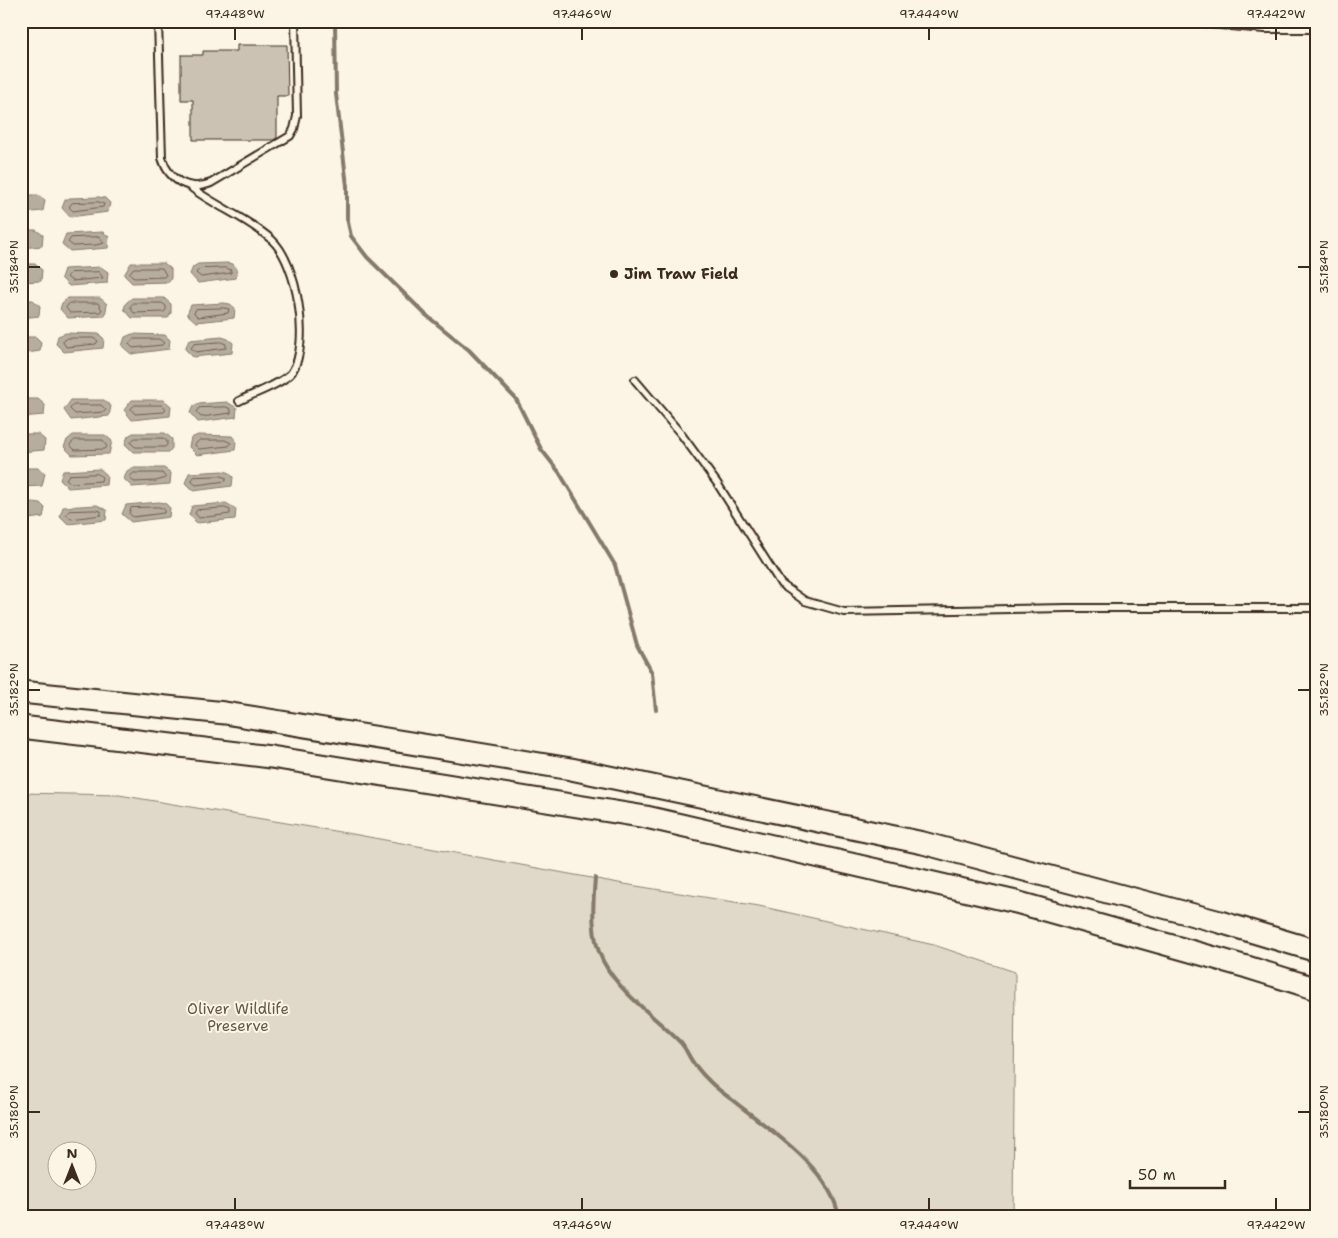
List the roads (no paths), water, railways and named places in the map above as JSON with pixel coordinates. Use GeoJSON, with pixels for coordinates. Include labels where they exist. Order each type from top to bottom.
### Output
{"type":"FeatureCollection","features":[{"type":"Feature","properties":{"kind":"highway"},"geometry":{"type":"LineString","coordinates":[[21,692],[225,714],[571,769],[923,843],[1220,922],[1317,951]]}},
{"type":"Feature","properties":{"kind":"highway"},"geometry":{"type":"LineString","coordinates":[[21,727],[271,757],[646,817],[1016,902],[1247,967],[1317,989]]}},
{"type":"Feature","properties":{"kind":"street"},"geometry":{"type":"LineString","coordinates":[[1209,21],[1265,26],[1317,26]]}},
{"type":"Feature","properties":{"kind":"lane"},"geometry":{"type":"LineString","coordinates":[[158,21],[162,158],[169,174],[272,240],[289,266],[295,284],[301,339],[299,356],[291,373],[239,401]]}},
{"type":"Feature","properties":{"kind":"lane"},"geometry":{"type":"LineString","coordinates":[[192,188],[212,183],[290,136],[297,116],[295,21]]}},
{"type":"Feature","properties":{"kind":"lane"},"geometry":{"type":"LineString","coordinates":[[635,380],[681,434],[717,483],[781,584],[805,602],[844,612],[1067,608],[1317,608]]}},
{"type":"Feature","properties":{"kind":"water"},"geometry":{"type":"Polygon","coordinates":[[[21,195],[38,195],[45,200],[43,211],[21,213],[21,195]]]}},
{"type":"Feature","properties":{"kind":"water"},"geometry":{"type":"Polygon","coordinates":[[[70,198],[105,198],[110,203],[108,212],[70,217],[62,208],[65,200],[70,198]]]}},
{"type":"Feature","properties":{"kind":"water"},"geometry":{"type":"Polygon","coordinates":[[[21,230],[36,230],[43,235],[42,246],[21,248],[21,230]]]}},
{"type":"Feature","properties":{"kind":"water"},"geometry":{"type":"Polygon","coordinates":[[[103,232],[109,237],[108,248],[70,251],[62,244],[66,234],[103,232]]]}},
{"type":"Feature","properties":{"kind":"water"},"geometry":{"type":"Polygon","coordinates":[[[131,263],[164,263],[171,269],[171,278],[169,282],[132,283],[124,275],[131,263]]]}},
{"type":"Feature","properties":{"kind":"water"},"geometry":{"type":"Polygon","coordinates":[[[21,264],[35,264],[42,270],[41,281],[21,282],[21,264]]]}},
{"type":"Feature","properties":{"kind":"water"},"geometry":{"type":"Polygon","coordinates":[[[198,264],[233,264],[237,269],[236,278],[198,283],[190,274],[193,267],[198,264]]]}},
{"type":"Feature","properties":{"kind":"water"},"geometry":{"type":"Polygon","coordinates":[[[101,267],[108,272],[107,283],[69,286],[61,278],[64,269],[101,267]]]}},
{"type":"Feature","properties":{"kind":"water"},"geometry":{"type":"Polygon","coordinates":[[[68,298],[100,298],[107,304],[105,316],[68,318],[60,309],[62,303],[68,298]]]}},
{"type":"Feature","properties":{"kind":"water"},"geometry":{"type":"Polygon","coordinates":[[[132,298],[164,298],[171,304],[171,313],[168,318],[132,318],[124,309],[126,303],[132,298]]]}},
{"type":"Feature","properties":{"kind":"water"},"geometry":{"type":"Polygon","coordinates":[[[21,300],[33,300],[40,306],[39,316],[21,318],[21,300]]]}},
{"type":"Feature","properties":{"kind":"water"},"geometry":{"type":"Polygon","coordinates":[[[230,304],[235,308],[234,318],[196,322],[187,314],[191,305],[230,304]]]}},
{"type":"Feature","properties":{"kind":"water"},"geometry":{"type":"Polygon","coordinates":[[[66,333],[99,334],[104,339],[103,348],[64,352],[56,344],[58,336],[66,333]]]}},
{"type":"Feature","properties":{"kind":"water"},"geometry":{"type":"Polygon","coordinates":[[[132,334],[165,335],[170,340],[169,349],[131,354],[122,346],[125,337],[132,334]]]}},
{"type":"Feature","properties":{"kind":"water"},"geometry":{"type":"Polygon","coordinates":[[[21,337],[36,337],[41,342],[40,351],[21,354],[21,337]]]}},
{"type":"Feature","properties":{"kind":"water"},"geometry":{"type":"Polygon","coordinates":[[[222,337],[233,343],[232,353],[193,357],[185,349],[189,340],[222,337]]]}},
{"type":"Feature","properties":{"kind":"water"},"geometry":{"type":"Polygon","coordinates":[[[21,399],[38,399],[45,405],[44,415],[21,417],[21,399]]]}},
{"type":"Feature","properties":{"kind":"water"},"geometry":{"type":"Polygon","coordinates":[[[71,400],[104,400],[111,406],[109,416],[71,420],[64,410],[71,400]]]}},
{"type":"Feature","properties":{"kind":"water"},"geometry":{"type":"Polygon","coordinates":[[[132,400],[164,400],[171,406],[170,416],[132,420],[124,410],[132,400]]]}},
{"type":"Feature","properties":{"kind":"water"},"geometry":{"type":"Polygon","coordinates":[[[227,402],[237,408],[236,417],[198,422],[190,413],[193,406],[198,404],[227,402]]]}},
{"type":"Feature","properties":{"kind":"water"},"geometry":{"type":"Polygon","coordinates":[[[133,433],[165,433],[172,439],[172,448],[169,452],[133,452],[125,444],[128,436],[133,433]]]}},
{"type":"Feature","properties":{"kind":"water"},"geometry":{"type":"Polygon","coordinates":[[[21,434],[38,434],[45,440],[44,450],[21,452],[21,434]]]}},
{"type":"Feature","properties":{"kind":"water"},"geometry":{"type":"Polygon","coordinates":[[[73,435],[105,435],[112,441],[109,454],[72,455],[64,447],[67,440],[73,435]]]}},
{"type":"Feature","properties":{"kind":"water"},"geometry":{"type":"Polygon","coordinates":[[[198,435],[232,436],[236,441],[235,450],[197,455],[189,447],[191,438],[198,435]]]}},
{"type":"Feature","properties":{"kind":"water"},"geometry":{"type":"Polygon","coordinates":[[[21,468],[38,468],[45,473],[42,486],[21,487],[21,468]]]}},
{"type":"Feature","properties":{"kind":"water"},"geometry":{"type":"Polygon","coordinates":[[[132,468],[164,468],[171,473],[170,484],[132,487],[124,479],[127,471],[132,468]]]}},
{"type":"Feature","properties":{"kind":"water"},"geometry":{"type":"Polygon","coordinates":[[[100,469],[107,475],[106,485],[68,488],[60,480],[63,471],[100,469]]]}},
{"type":"Feature","properties":{"kind":"water"},"geometry":{"type":"Polygon","coordinates":[[[228,472],[233,477],[232,486],[193,491],[185,483],[189,473],[228,472]]]}},
{"type":"Feature","properties":{"kind":"water"},"geometry":{"type":"Polygon","coordinates":[[[21,503],[40,503],[45,508],[43,517],[21,520],[21,503]]]}},
{"type":"Feature","properties":{"kind":"water"},"geometry":{"type":"Polygon","coordinates":[[[165,503],[170,508],[169,517],[131,522],[122,514],[126,505],[165,503]]]}},
{"type":"Feature","properties":{"kind":"water"},"geometry":{"type":"Polygon","coordinates":[[[226,503],[236,509],[235,519],[197,523],[189,515],[192,506],[226,503]]]}},
{"type":"Feature","properties":{"kind":"water"},"geometry":{"type":"Polygon","coordinates":[[[97,505],[107,510],[106,520],[68,524],[60,516],[63,507],[97,505]]]}},
{"type":"Feature","properties":{"kind":"waterway"},"geometry":{"type":"LineString","coordinates":[[335,21],[336,94],[347,186],[347,218],[351,236],[367,257],[426,315],[469,350],[516,399],[541,449],[559,472],[615,565],[637,645],[652,673],[656,710]]}},
{"type":"Feature","properties":{"kind":"waterway"},"geometry":{"type":"LineString","coordinates":[[595,878],[594,931],[599,952],[610,973],[639,1005],[681,1043],[693,1062],[712,1084],[796,1150],[824,1182],[833,1199],[839,1217]]}},
{"type":"Feature","properties":{"kind":"place","name":"Jim Traw Field"},"geometry":{"type":"Point","coordinates":[614,274]}},
{"type":"Feature","properties":{"kind":"park label","name":"Oliver Wildlife Preserve"},"geometry":{"type":"Point","coordinates":[238,1018]}}]}
